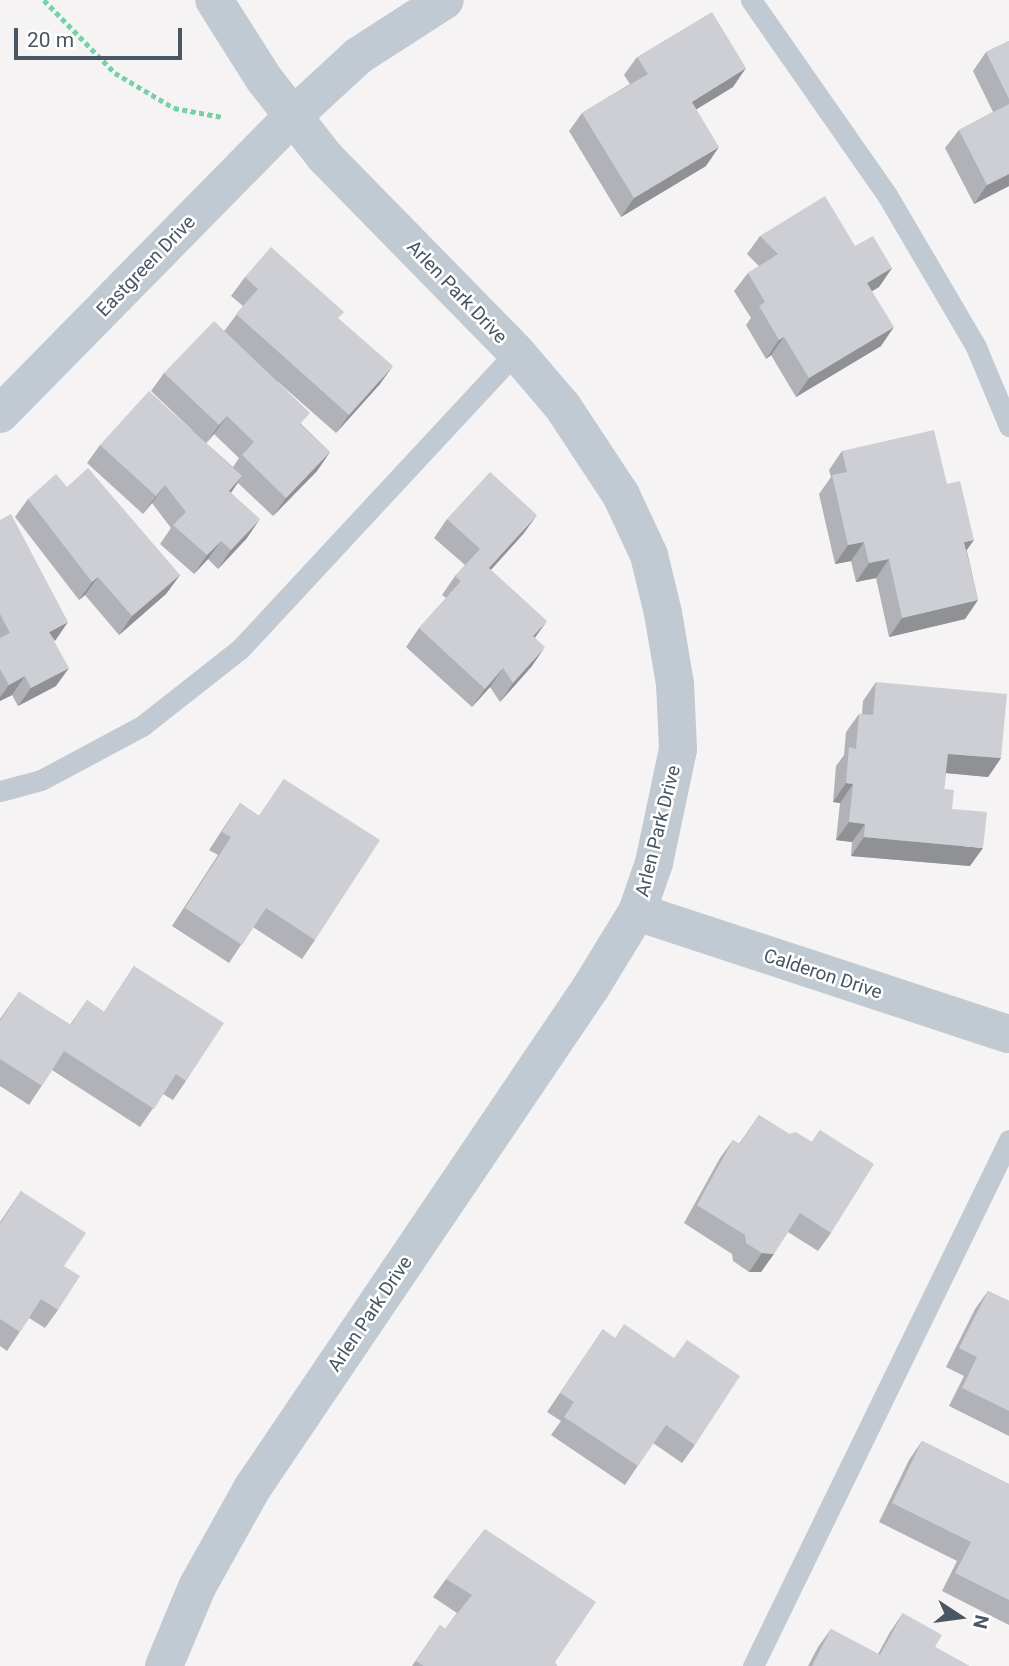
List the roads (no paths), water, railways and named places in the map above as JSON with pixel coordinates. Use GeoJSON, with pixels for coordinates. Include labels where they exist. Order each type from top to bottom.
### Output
{"type":"FeatureCollection","features":[{"type":"Feature","properties":{"kind":"street","name":"Arlen Park Drive"},"geometry":{"type":"LineString","coordinates":[[164,1666],[197,1587],[253,1487],[591,987],[637,912],[654,863],[678,749],[675,684],[663,613],[649,555],[621,495],[563,407],[516,352],[324,157],[292,117],[214,0]]}},
{"type":"Feature","properties":{"kind":"street","name":"Eastgreen Drive"},"geometry":{"type":"LineString","coordinates":[[0,414],[292,117],[358,56],[445,0]]}},
{"type":"Feature","properties":{"kind":"street","name":"Calderon Drive"},"geometry":{"type":"LineString","coordinates":[[637,912],[1009,1034]]}},
{"type":"Feature","properties":{"kind":"lane"},"geometry":{"type":"LineString","coordinates":[[751,0],[887,195],[976,347],[1009,426]]}},
{"type":"Feature","properties":{"kind":"lane"},"geometry":{"type":"LineString","coordinates":[[0,791],[41,780],[142,726],[240,649],[516,352]]}},
{"type":"Feature","properties":{"kind":"lane"},"geometry":{"type":"LineString","coordinates":[[753,1666],[1009,1140]]}}]}
